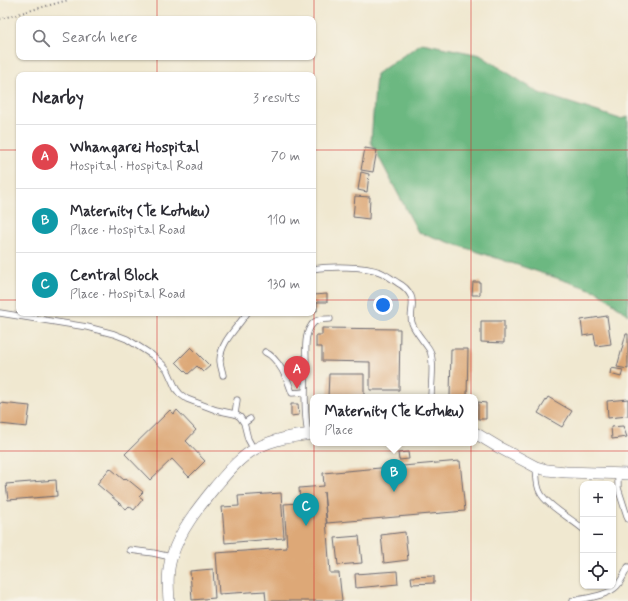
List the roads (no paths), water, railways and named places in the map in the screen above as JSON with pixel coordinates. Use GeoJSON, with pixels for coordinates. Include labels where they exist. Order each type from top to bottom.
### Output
{"type":"FeatureCollection","features":[{"type":"Feature","properties":{"kind":"street"},"geometry":{"type":"LineString","coordinates":[[169,601],[169,570],[171,557],[178,539],[184,528],[207,497],[234,465],[254,450],[275,440],[310,434]]}},
{"type":"Feature","properties":{"kind":"street"},"geometry":{"type":"LineString","coordinates":[[478,436],[536,467],[547,470],[623,474]]}},
{"type":"Feature","properties":{"kind":"lane"},"geometry":{"type":"LineString","coordinates":[[316,268],[350,268],[379,271],[406,288],[412,297],[412,322],[425,345],[430,350],[432,358],[431,394]]}},
{"type":"Feature","properties":{"kind":"lane"},"geometry":{"type":"LineString","coordinates":[[0,313],[16,316]]}},
{"type":"Feature","properties":{"kind":"lane"},"geometry":{"type":"LineString","coordinates":[[19,316],[87,327],[127,339],[152,355],[167,369],[176,389],[183,397],[216,410],[235,414],[240,417],[244,422],[248,439],[254,450]]}},
{"type":"Feature","properties":{"kind":"lane"},"geometry":{"type":"LineString","coordinates":[[223,376],[220,358],[223,349],[228,337],[245,316]]}},
{"type":"Feature","properties":{"kind":"lane"},"geometry":{"type":"LineString","coordinates":[[310,432],[306,422],[305,392],[308,333],[314,322],[330,319]]}},
{"type":"Feature","properties":{"kind":"lane"},"geometry":{"type":"LineString","coordinates":[[265,352],[273,356],[287,378],[292,393],[305,392]]}},
{"type":"Feature","properties":{"kind":"lane"},"geometry":{"type":"LineString","coordinates":[[235,414],[237,400]]}},
{"type":"Feature","properties":{"kind":"lane"},"geometry":{"type":"LineString","coordinates":[[244,422],[250,419]]}},
{"type":"Feature","properties":{"kind":"lane"},"geometry":{"type":"LineString","coordinates":[[536,467],[538,488],[544,499],[580,527]]}},
{"type":"Feature","properties":{"kind":"lane"},"geometry":{"type":"LineString","coordinates":[[623,474],[618,488],[628,519]]}},
{"type":"Feature","properties":{"kind":"lane"},"geometry":{"type":"LineString","coordinates":[[130,550],[153,552],[171,557]]}},
{"type":"Feature","properties":{"kind":"lane"},"geometry":{"type":"LineString","coordinates":[[573,601],[610,592],[617,586],[628,567]]}},
{"type":"Feature","properties":{"kind":"place","name":"Whangarei Hospital"},"geometry":{"type":"Point","coordinates":[297,389]}},
{"type":"Feature","properties":{"kind":"place","name":"Maternity (Te Kotuku)"},"geometry":{"type":"Point","coordinates":[394,492]}},
{"type":"Feature","properties":{"kind":"place","name":"Central Block"},"geometry":{"type":"Point","coordinates":[306,526]}}]}
